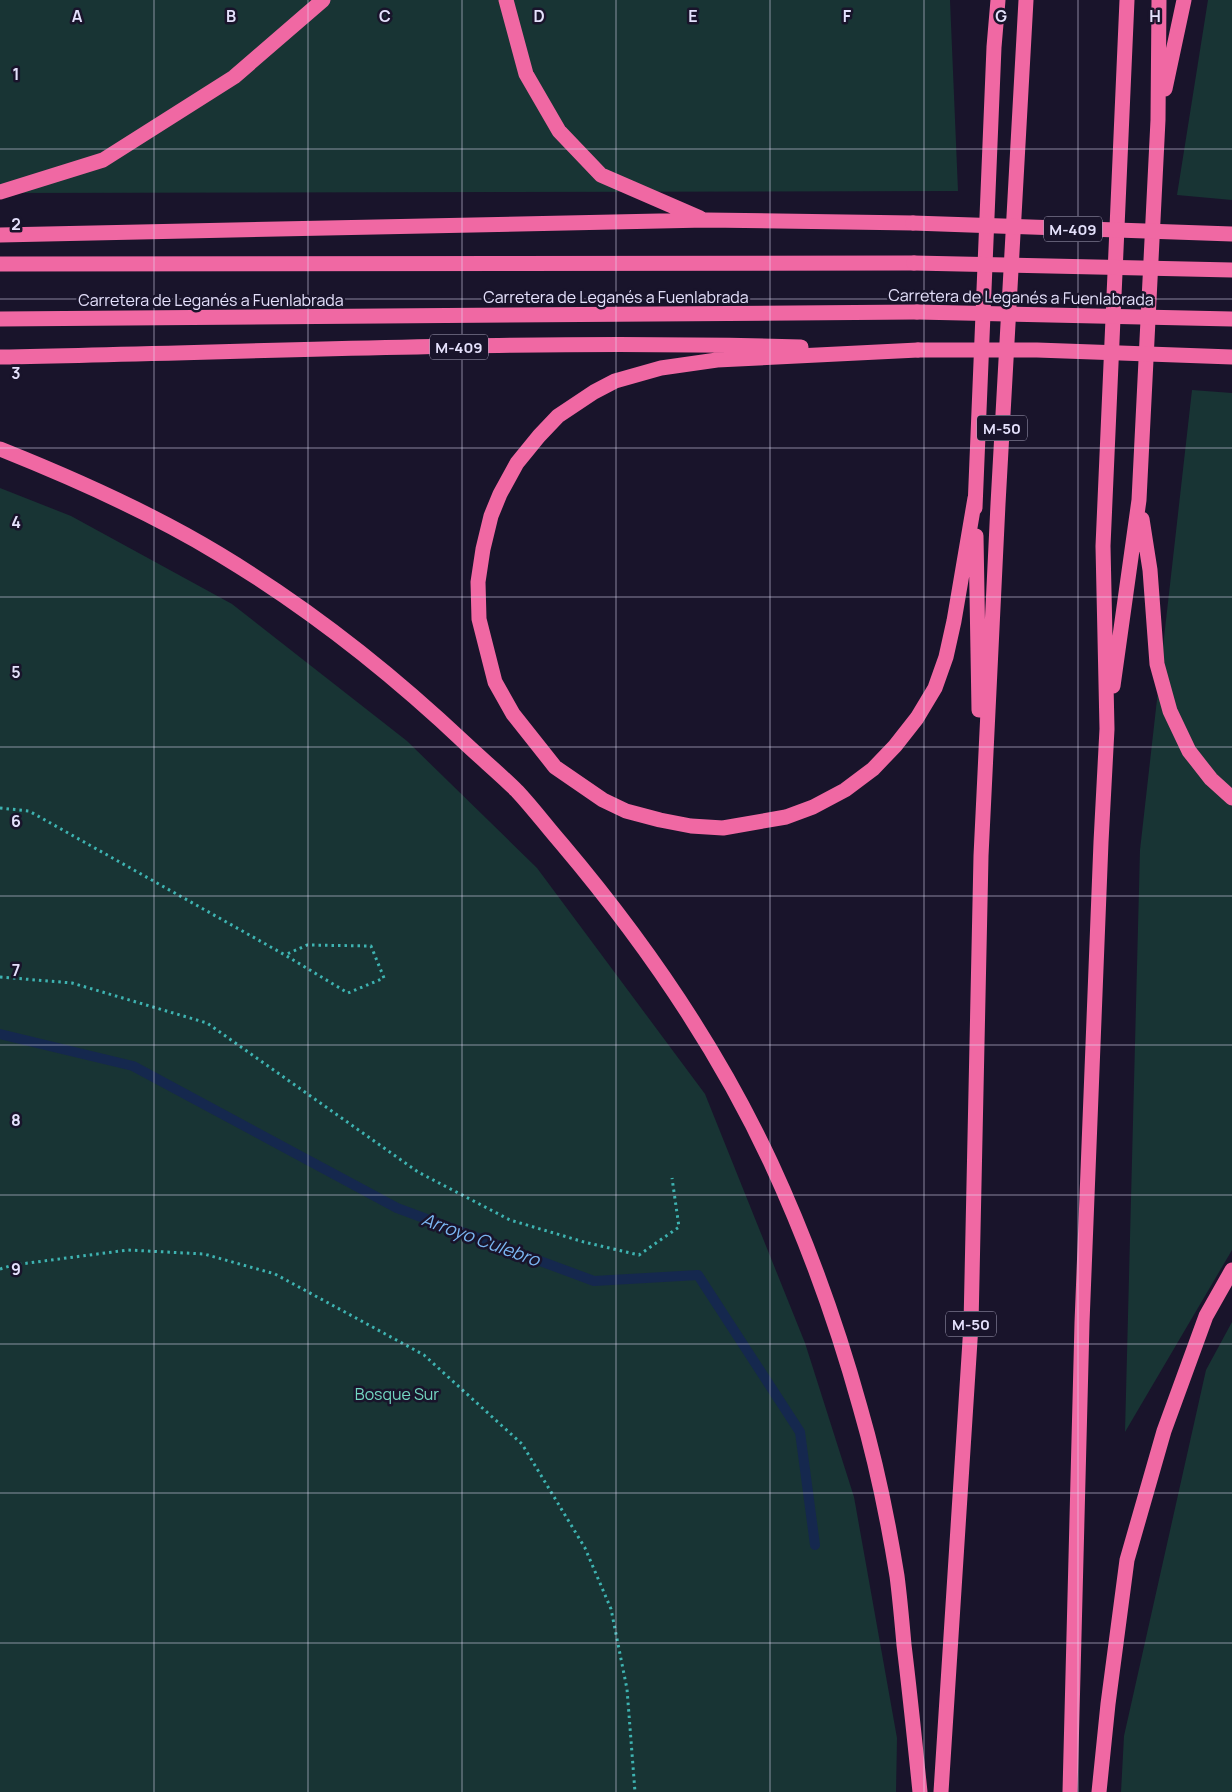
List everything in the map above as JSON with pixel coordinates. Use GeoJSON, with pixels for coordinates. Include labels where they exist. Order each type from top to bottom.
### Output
{"type":"FeatureCollection","features":[{"type":"Feature","properties":{"kind":"highway"},"geometry":{"type":"LineString","coordinates":[[0,192],[103,160],[234,77],[323,0]]}},
{"type":"Feature","properties":{"kind":"highway"},"geometry":{"type":"LineString","coordinates":[[506,0],[526,74],[559,131],[601,175],[706,220]]}},
{"type":"Feature","properties":{"kind":"highway"},"geometry":{"type":"LineString","coordinates":[[986,0],[994,47]]}},
{"type":"Feature","properties":{"kind":"highway"},"geometry":{"type":"LineString","coordinates":[[982,856],[975,498],[994,47],[998,0]]}},
{"type":"Feature","properties":{"kind":"highway","name":"M-50"},"geometry":{"type":"LineString","coordinates":[[941,1792],[971,1325],[982,856],[998,504],[1026,0]]}},
{"type":"Feature","properties":{"kind":"highway"},"geometry":{"type":"LineString","coordinates":[[1070,1792],[1082,1323],[1107,729],[1104,546],[1127,0]]}},
{"type":"Feature","properties":{"kind":"highway"},"geometry":{"type":"LineString","coordinates":[[1107,729],[1139,500],[1158,120],[1159,0]]}},
{"type":"Feature","properties":{"kind":"highway"},"geometry":{"type":"LineString","coordinates":[[1158,120],[1184,0]]}},
{"type":"Feature","properties":{"kind":"highway","name":"M-409"},"geometry":{"type":"LineString","coordinates":[[0,235],[706,220],[913,223],[1232,234]]}},
{"type":"Feature","properties":{"kind":"highway","name":"Carretera de Leganés a Fuenlabrada"},"geometry":{"type":"LineString","coordinates":[[0,264],[914,263],[1232,270]]}},
{"type":"Feature","properties":{"kind":"highway","name":"Carretera de Leganés a Fuenlabrada"},"geometry":{"type":"LineString","coordinates":[[0,319],[917,312],[1232,319]]}},
{"type":"Feature","properties":{"kind":"highway","name":"M-409"},"geometry":{"type":"LineString","coordinates":[[0,357],[333,348],[570,345],[742,345],[918,350],[1037,350],[1232,357]]}},
{"type":"Feature","properties":{"kind":"highway"},"geometry":{"type":"LineString","coordinates":[[918,350],[717,360],[661,368],[615,381],[594,392],[558,416],[517,463],[500,494],[483,549],[478,582],[479,619],[495,682],[513,714],[555,767],[603,800],[626,811],[691,826],[723,828],[786,818],[813,807],[845,790],[873,769],[906,732],[935,688],[946,657],[954,621],[975,498]]}},
{"type":"Feature","properties":{"kind":"highway"},"geometry":{"type":"LineString","coordinates":[[0,449],[127,505],[218,554],[294,604],[376,665],[424,705],[517,792],[585,872],[649,954],[694,1023],[736,1095],[770,1162],[807,1247],[838,1336],[861,1408],[879,1483],[897,1577],[920,1792]]}},
{"type":"Feature","properties":{"kind":"highway"},"geometry":{"type":"LineString","coordinates":[[1139,500],[1150,570],[1157,664],[1170,711],[1190,751],[1211,779],[1232,798]]}},
{"type":"Feature","properties":{"kind":"highway"},"geometry":{"type":"LineString","coordinates":[[1099,1792],[1108,1704],[1127,1560],[1167,1422],[1206,1316],[1232,1270]]}},
{"type":"Feature","properties":{"kind":"path"},"geometry":{"type":"LineString","coordinates":[[0,808],[29,811],[285,955],[348,994],[384,978],[372,946],[307,945],[285,955]]}},
{"type":"Feature","properties":{"kind":"path"},"geometry":{"type":"LineString","coordinates":[[0,977],[72,983],[207,1023],[418,1172],[510,1220],[584,1242],[639,1255],[679,1227],[672,1178]]}},
{"type":"Feature","properties":{"kind":"path"},"geometry":{"type":"LineString","coordinates":[[0,1269],[13,1265],[128,1250],[204,1254],[275,1274],[424,1355],[522,1444],[585,1548],[612,1609],[627,1689],[635,1792]]}},
{"type":"Feature","properties":{"kind":"green space"},"geometry":{"type":"Polygon","coordinates":[[[0,0],[950,0],[958,191],[0,193],[0,0]]]}},
{"type":"Feature","properties":{"kind":"green space"},"geometry":{"type":"Polygon","coordinates":[[[1208,0],[1232,0],[1232,200],[1177,195],[1208,0]]]}},
{"type":"Feature","properties":{"kind":"green space"},"geometry":{"type":"Polygon","coordinates":[[[1192,390],[1232,393],[1232,1250],[1125,1432],[1140,850],[1192,390]]]}},
{"type":"Feature","properties":{"kind":"green space","name":"Bosque Sur"},"geometry":{"type":"Polygon","coordinates":[[[0,488],[71,516],[232,604],[407,741],[537,868],[705,1094],[805,1343],[854,1497],[897,1738],[896,1792],[0,1792],[0,488]]]}},
{"type":"Feature","properties":{"kind":"green space"},"geometry":{"type":"Polygon","coordinates":[[[1232,1322],[1232,1792],[1121,1792],[1124,1736],[1206,1370],[1232,1322]]]}},
{"type":"Feature","properties":{"kind":"waterway","name":"Arroyo Culebro"},"geometry":{"type":"LineString","coordinates":[[0,1034],[133,1066],[397,1208],[594,1281],[698,1275],[800,1432],[815,1545]]}}]}
